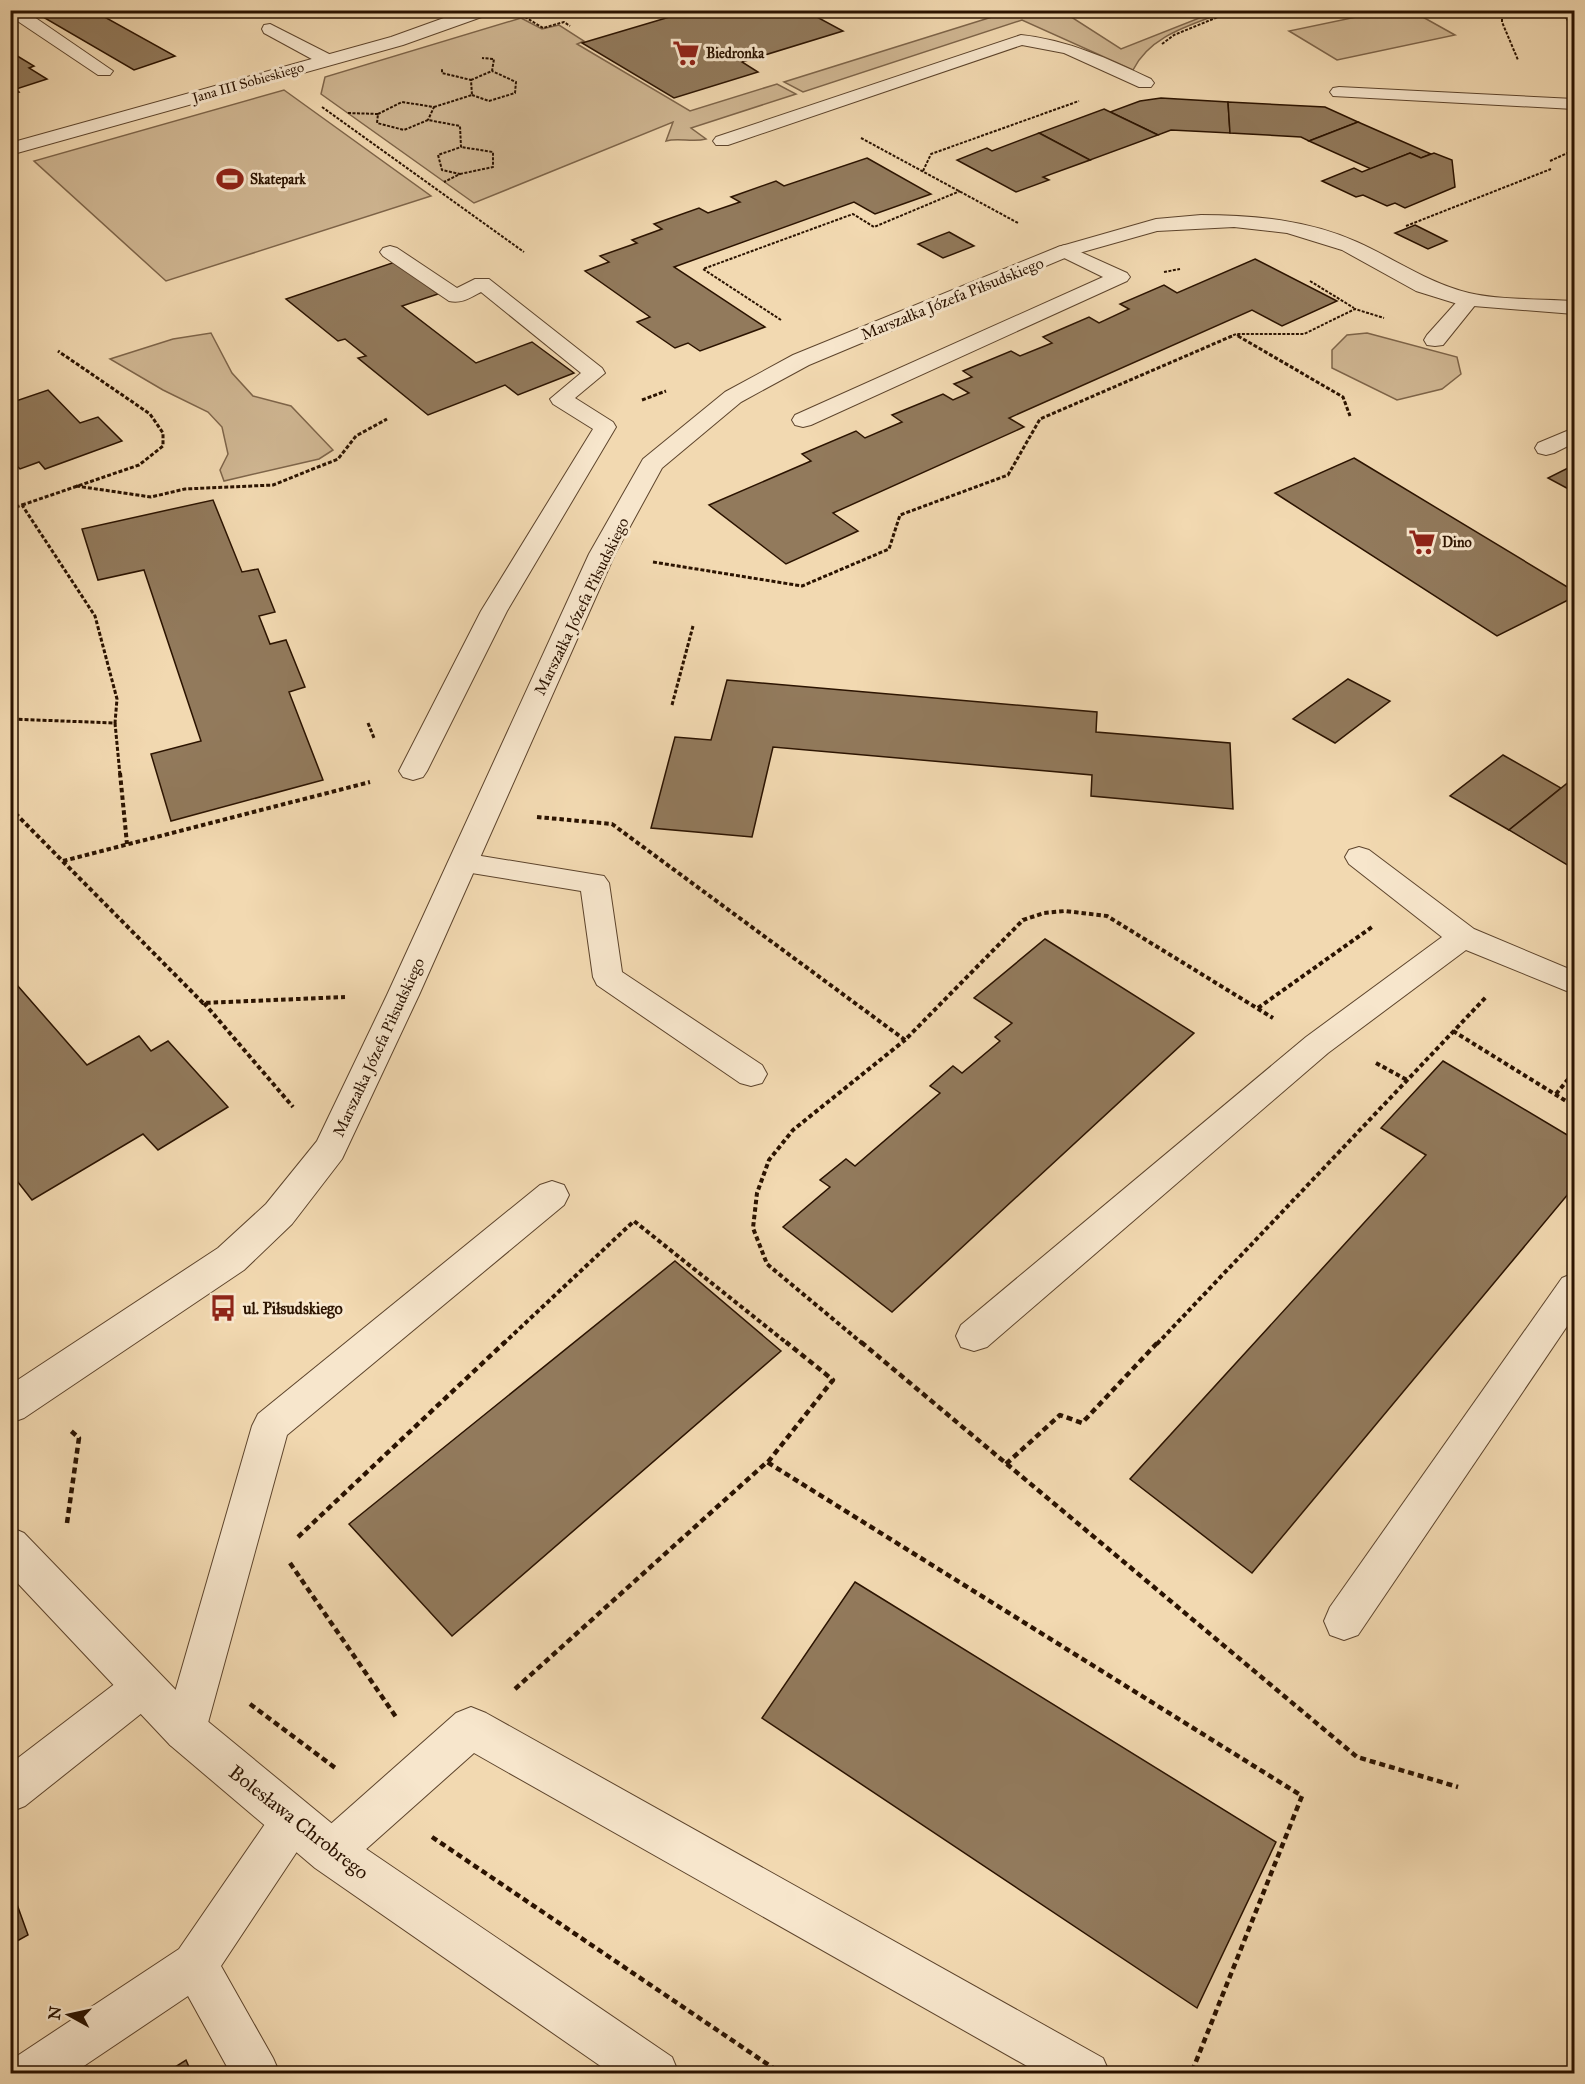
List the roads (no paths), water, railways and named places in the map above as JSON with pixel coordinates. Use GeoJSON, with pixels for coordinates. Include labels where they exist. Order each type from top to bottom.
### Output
{"type":"FeatureCollection","features":[{"type":"Feature","properties":{"kind":"street","name":"Jana III Sobieskiego"},"geometry":{"type":"LineString","coordinates":[[10,149],[397,41],[484,10]]}},
{"type":"Feature","properties":{"kind":"street"},"geometry":{"type":"LineString","coordinates":[[1570,10],[1575,17]]}},
{"type":"Feature","properties":{"kind":"street","name":"Marszałka Józefa Piłsudskiego"},"geometry":{"type":"LineString","coordinates":[[20,1400],[231,1259],[279,1214],[330,1149],[403,995],[602,554],[652,464],[733,397],[801,360],[1065,251],[1168,224],[1201,220],[1290,227],[1349,246],[1424,286],[1468,300],[1575,308]]}},
{"type":"Feature","properties":{"kind":"street","name":"Bolesława Chrobrego"},"geometry":{"type":"LineString","coordinates":[[10,1546],[185,1730],[331,1852],[655,2073]]}},
{"type":"Feature","properties":{"kind":"lane"},"geometry":{"type":"LineString","coordinates":[[12,10],[104,71]]}},
{"type":"Feature","properties":{"kind":"lane"},"geometry":{"type":"LineString","coordinates":[[270,29],[327,60]]}},
{"type":"Feature","properties":{"kind":"lane"},"geometry":{"type":"LineString","coordinates":[[722,141],[1022,40],[1066,46],[1140,83]]}},
{"type":"Feature","properties":{"kind":"lane"},"geometry":{"type":"LineString","coordinates":[[1339,92],[1575,104]]}},
{"type":"Feature","properties":{"kind":"lane"},"geometry":{"type":"LineString","coordinates":[[803,420],[1120,277],[1065,251]]}},
{"type":"Feature","properties":{"kind":"lane"},"geometry":{"type":"LineString","coordinates":[[390,252],[456,297],[482,283],[594,373],[561,399],[604,427],[494,612],[413,771]]}},
{"type":"Feature","properties":{"kind":"lane"},"geometry":{"type":"LineString","coordinates":[[1437,338],[1468,300]]}},
{"type":"Feature","properties":{"kind":"lane"},"geometry":{"type":"LineString","coordinates":[[1546,448],[1575,435]]}},
{"type":"Feature","properties":{"kind":"lane"},"geometry":{"type":"LineString","coordinates":[[1359,856],[1463,937],[1575,983]]}},
{"type":"Feature","properties":{"kind":"lane"},"geometry":{"type":"LineString","coordinates":[[463,863],[594,883],[608,977],[751,1074]]}},
{"type":"Feature","properties":{"kind":"lane"},"geometry":{"type":"LineString","coordinates":[[974,1336],[1317,1045],[1463,937]]}},
{"type":"Feature","properties":{"kind":"lane"},"geometry":{"type":"LineString","coordinates":[[185,1730],[272,1426],[552,1195]]}},
{"type":"Feature","properties":{"kind":"lane"},"geometry":{"type":"LineString","coordinates":[[1344,1621],[1575,1288]]}},
{"type":"Feature","properties":{"kind":"lane"},"geometry":{"type":"LineString","coordinates":[[10,1791],[143,1687]]}},
{"type":"Feature","properties":{"kind":"lane"},"geometry":{"type":"LineString","coordinates":[[331,1852],[471,1728],[1087,2073]]}},
{"type":"Feature","properties":{"kind":"lane"},"geometry":{"type":"LineString","coordinates":[[30,2073],[195,1965],[293,1820]]}},
{"type":"Feature","properties":{"kind":"lane"},"geometry":{"type":"LineString","coordinates":[[195,1965],[257,2073]]}},
{"type":"Feature","properties":{"kind":"place","name":"Biedronka"},"geometry":{"type":"Point","coordinates":[686,53]}},
{"type":"Feature","properties":{"kind":"place","name":"Skatepark"},"geometry":{"type":"Point","coordinates":[230,179]}},
{"type":"Feature","properties":{"kind":"place","name":"Dino"},"geometry":{"type":"Point","coordinates":[1422,542]}},
{"type":"Feature","properties":{"kind":"place","name":"ul. Piłsudskiego"},"geometry":{"type":"Point","coordinates":[223,1308]}}]}
